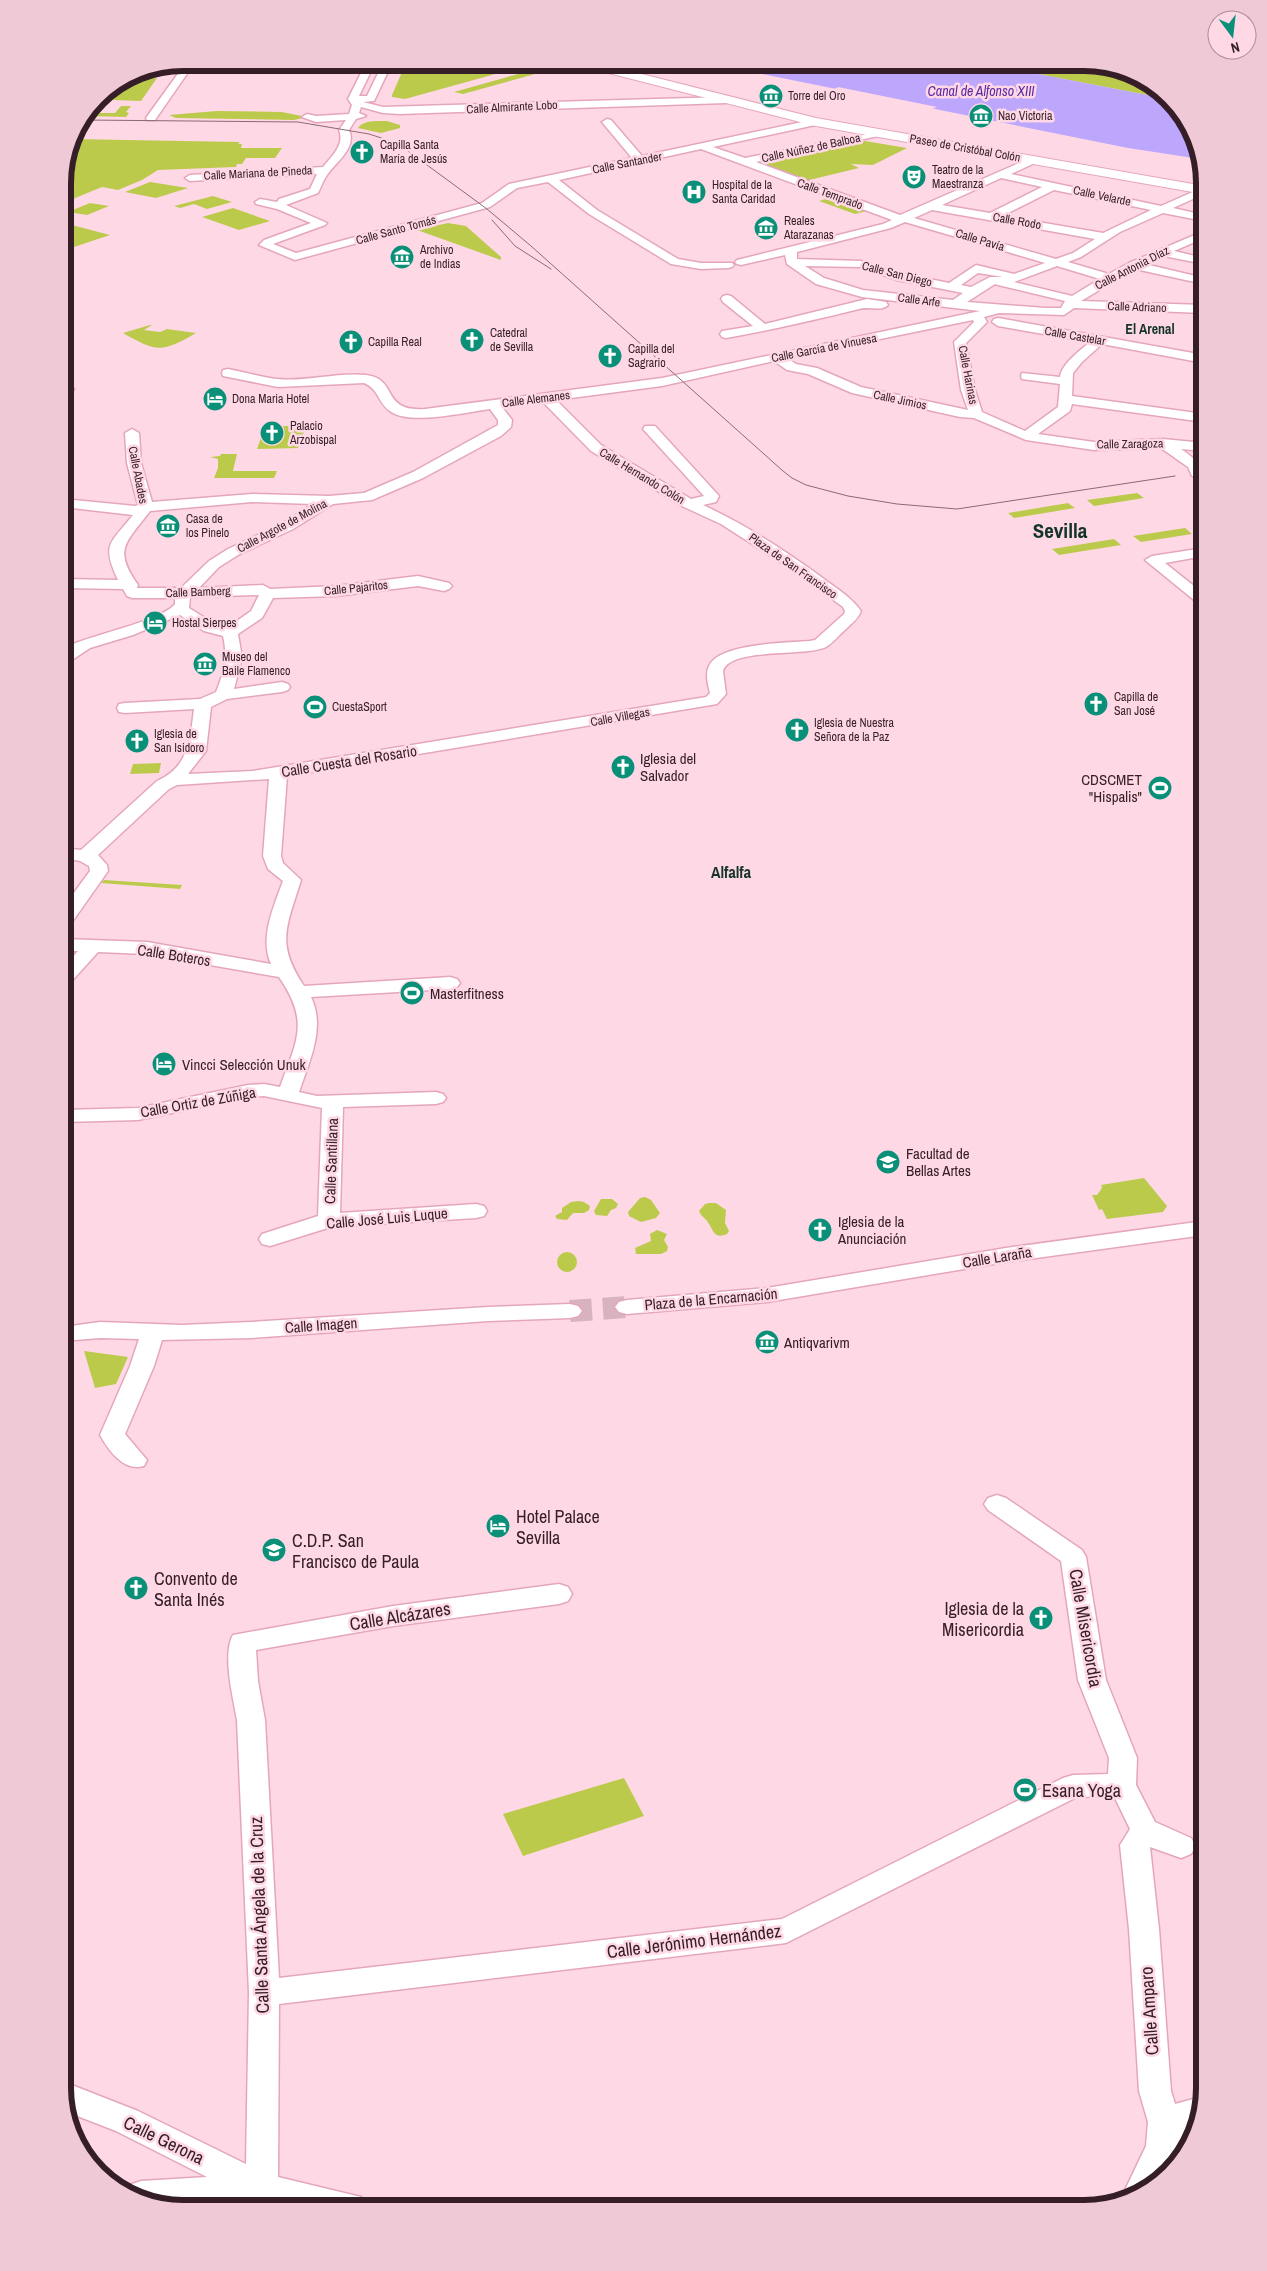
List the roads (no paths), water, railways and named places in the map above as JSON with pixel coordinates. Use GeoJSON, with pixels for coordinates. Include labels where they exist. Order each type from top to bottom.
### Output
{"type":"FeatureCollection","features":[{"type":"Feature","properties":{"kind":"main road","name":"Paseo de Cristóbal Colón"},"geometry":{"type":"LineString","coordinates":[[616,71],[816,122],[1196,189]]}},
{"type":"Feature","properties":{"kind":"street"},"geometry":{"type":"LineString","coordinates":[[151,118],[184,71]]}},
{"type":"Feature","properties":{"kind":"street"},"geometry":{"type":"LineString","coordinates":[[260,202],[280,206],[283,201],[314,191],[325,170],[345,146],[347,137],[344,130],[367,71]]}},
{"type":"Feature","properties":{"kind":"street"},"geometry":{"type":"LineString","coordinates":[[354,108],[371,99],[384,71]]}},
{"type":"Feature","properties":{"kind":"street","name":"Calle Almirante Lobo"},"geometry":{"type":"LineString","coordinates":[[669,101],[692,96],[695,91]]}},
{"type":"Feature","properties":{"kind":"street","name":"Calle Almirante Lobo"},"geometry":{"type":"LineString","coordinates":[[354,108],[400,112],[726,100]]}},
{"type":"Feature","properties":{"kind":"street"},"geometry":{"type":"LineString","coordinates":[[307,117],[354,108],[383,110]]}},
{"type":"Feature","properties":{"kind":"street"},"geometry":{"type":"LineString","coordinates":[[607,122],[640,160]]}},
{"type":"Feature","properties":{"kind":"street","name":"Calle Santander"},"geometry":{"type":"LineString","coordinates":[[486,205],[513,186],[816,122]]}},
{"type":"Feature","properties":{"kind":"street","name":"Calle Núñez de Balboa"},"geometry":{"type":"LineString","coordinates":[[742,162],[879,133]]}},
{"type":"Feature","properties":{"kind":"street","name":"Calle Temprado"},"geometry":{"type":"LineString","coordinates":[[704,147],[901,218]]}},
{"type":"Feature","properties":{"kind":"street"},"geometry":{"type":"LineString","coordinates":[[741,262],[791,256],[886,226],[1034,160]]}},
{"type":"Feature","properties":{"kind":"street","name":"Calle Mariana de Pineda"},"geometry":{"type":"LineString","coordinates":[[190,178],[325,170]]}},
{"type":"Feature","properties":{"kind":"street","name":"Calle Velarde"},"geometry":{"type":"LineString","coordinates":[[1000,175],[1196,216]]}},
{"type":"Feature","properties":{"kind":"street"},"geometry":{"type":"LineString","coordinates":[[550,178],[593,212],[666,257],[684,265],[728,265]]}},
{"type":"Feature","properties":{"kind":"street"},"geometry":{"type":"LineString","coordinates":[[936,241],[960,235],[1053,186]]}},
{"type":"Feature","properties":{"kind":"street"},"geometry":{"type":"LineString","coordinates":[[1002,282],[1057,264],[1077,255],[1104,237],[1196,194]]}},
{"type":"Feature","properties":{"kind":"street","name":"Calle Santo Tomás"},"geometry":{"type":"LineString","coordinates":[[280,206],[321,223],[268,242],[265,245],[295,257],[486,205]]}},
{"type":"Feature","properties":{"kind":"street","name":"Calle Rodo"},"geometry":{"type":"LineString","coordinates":[[930,206],[1104,237]]}},
{"type":"Feature","properties":{"kind":"street","name":"Calle Pavía"},"geometry":{"type":"LineString","coordinates":[[901,218],[1111,278]]}},
{"type":"Feature","properties":{"kind":"street","name":"Calle Antonia Díaz"},"geometry":{"type":"LineString","coordinates":[[1069,305],[1133,265],[1196,237]]}},
{"type":"Feature","properties":{"kind":"street"},"geometry":{"type":"LineString","coordinates":[[1162,252],[1196,259]]}},
{"type":"Feature","properties":{"kind":"street","name":"Calle San Diego"},"geometry":{"type":"LineString","coordinates":[[791,256],[860,264],[897,276],[973,291]]}},
{"type":"Feature","properties":{"kind":"street","name":"Calle Arfe"},"geometry":{"type":"LineString","coordinates":[[791,256],[820,281],[848,289],[998,309],[1046,312],[1069,305]]}},
{"type":"Feature","properties":{"kind":"street"},"geometry":{"type":"LineString","coordinates":[[1004,262],[1032,271]]}},
{"type":"Feature","properties":{"kind":"street"},"geometry":{"type":"LineString","coordinates":[[1133,265],[1196,280]]}},
{"type":"Feature","properties":{"kind":"street"},"geometry":{"type":"LineString","coordinates":[[951,287],[976,269],[1017,276]]}},
{"type":"Feature","properties":{"kind":"street"},"geometry":{"type":"LineString","coordinates":[[956,304],[973,291],[994,280],[1069,305]]}},
{"type":"Feature","properties":{"kind":"street"},"geometry":{"type":"LineString","coordinates":[[727,299],[763,328]]}},
{"type":"Feature","properties":{"kind":"street","name":"Calle Castelar"},"geometry":{"type":"LineString","coordinates":[[726,334],[763,328],[867,303],[972,317],[1196,358]]}},
{"type":"Feature","properties":{"kind":"street","name":"Calle Adriano"},"geometry":{"type":"LineString","coordinates":[[1069,305],[1196,309]]}},
{"type":"Feature","properties":{"kind":"street","name":"Calle García de Vinuesa"},"geometry":{"type":"LineString","coordinates":[[679,378],[972,317],[998,309]]}},
{"type":"Feature","properties":{"kind":"street","name":"Calle Harinas"},"geometry":{"type":"LineString","coordinates":[[972,317],[980,322],[960,342],[968,390],[976,414]]}},
{"type":"Feature","properties":{"kind":"street","name":"Calle Jimios"},"geometry":{"type":"LineString","coordinates":[[726,334],[792,367],[812,371],[857,390],[976,414],[1026,436]]}},
{"type":"Feature","properties":{"kind":"street"},"geometry":{"type":"LineString","coordinates":[[1026,436],[1065,408],[1067,399],[1065,381],[1067,373],[1078,359],[1100,340]]}},
{"type":"Feature","properties":{"kind":"street"},"geometry":{"type":"LineString","coordinates":[[228,373],[261,381]]}},
{"type":"Feature","properties":{"kind":"street"},"geometry":{"type":"LineString","coordinates":[[1028,376],[1065,381]]}},
{"type":"Feature","properties":{"kind":"street","name":"Calle Alemanes"},"geometry":{"type":"LineString","coordinates":[[261,381],[278,383],[359,379],[378,384],[393,407],[404,412],[423,413],[662,382],[679,378]]}},
{"type":"Feature","properties":{"kind":"street"},"geometry":{"type":"LineString","coordinates":[[237,388],[261,381]]}},
{"type":"Feature","properties":{"kind":"street","name":"Calle Hernando Colón"},"geometry":{"type":"LineString","coordinates":[[546,397],[596,448],[689,504],[726,521]]}},
{"type":"Feature","properties":{"kind":"street"},"geometry":{"type":"LineString","coordinates":[[1067,399],[1196,417]]}},
{"type":"Feature","properties":{"kind":"street","name":"Calle Argote de Molina"},"geometry":{"type":"LineString","coordinates":[[181,609],[183,604],[182,596],[208,569],[227,556],[288,526],[329,500],[367,497],[418,475],[504,427],[505,420],[492,404]]}},
{"type":"Feature","properties":{"kind":"street"},"geometry":{"type":"LineString","coordinates":[[650,429],[712,496],[711,499],[689,504]]}},
{"type":"Feature","properties":{"kind":"street","name":"Calle Abades"},"geometry":{"type":"LineString","coordinates":[[131,589],[116,560],[116,547],[146,507],[145,496],[136,473],[132,453],[132,434]]}},
{"type":"Feature","properties":{"kind":"street","name":"Calle Zaragoza"},"geometry":{"type":"LineString","coordinates":[[1026,436],[1094,446],[1163,443],[1196,446]]}},
{"type":"Feature","properties":{"kind":"street"},"geometry":{"type":"LineString","coordinates":[[1163,443],[1196,464]]}},
{"type":"Feature","properties":{"kind":"street"},"geometry":{"type":"LineString","coordinates":[[71,504],[137,511],[146,507],[254,492],[329,500]]}},
{"type":"Feature","properties":{"kind":"street","name":"Plaza de San Francisco"},"geometry":{"type":"LineString","coordinates":[[717,697],[715,670],[718,663],[726,657],[812,646],[821,643],[851,616],[853,611],[848,604],[802,570],[726,521]]}},
{"type":"Feature","properties":{"kind":"street"},"geometry":{"type":"LineString","coordinates":[[1196,553],[1152,560],[1196,595]]}},
{"type":"Feature","properties":{"kind":"street","name":"Calle Pajaritos"},"geometry":{"type":"LineString","coordinates":[[265,592],[336,591],[418,582],[444,586]]}},
{"type":"Feature","properties":{"kind":"street","name":"Calle Bamberg"},"geometry":{"type":"LineString","coordinates":[[71,585],[186,593],[265,592]]}},
{"type":"Feature","properties":{"kind":"street"},"geometry":{"type":"LineString","coordinates":[[230,633],[239,626],[253,620],[264,605],[265,592]]}},
{"type":"Feature","properties":{"kind":"street"},"geometry":{"type":"LineString","coordinates":[[71,652],[90,642],[127,631],[181,609],[210,628],[230,633]]}},
{"type":"Feature","properties":{"kind":"street"},"geometry":{"type":"LineString","coordinates":[[223,695],[231,676],[235,650],[230,633]]}},
{"type":"Feature","properties":{"kind":"street"},"geometry":{"type":"LineString","coordinates":[[125,708],[203,704],[223,695],[282,687]]}},
{"type":"Feature","properties":{"kind":"street","name":"Calle Villegas"},"geometry":{"type":"LineString","coordinates":[[522,733],[701,703],[717,697]]}},
{"type":"Feature","properties":{"kind":"street"},"geometry":{"type":"LineString","coordinates":[[86,856],[153,792],[174,780],[197,751],[203,704]]}},
{"type":"Feature","properties":{"kind":"street","name":"Calle Cuesta del Rosario"},"geometry":{"type":"LineString","coordinates":[[174,780],[253,776],[522,733]]}},
{"type":"Feature","properties":{"kind":"street"},"geometry":{"type":"LineString","coordinates":[[279,772],[273,821],[271,860],[292,880],[276,938],[277,958],[300,992],[308,1018],[302,1050],[288,1094]]}},
{"type":"Feature","properties":{"kind":"street"},"geometry":{"type":"LineString","coordinates":[[71,854],[86,856],[98,864],[98,871],[71,910]]}},
{"type":"Feature","properties":{"kind":"street","name":"Calle Boteros"},"geometry":{"type":"LineString","coordinates":[[71,946],[92,948],[147,948],[285,972]]}},
{"type":"Feature","properties":{"kind":"street"},"geometry":{"type":"LineString","coordinates":[[71,970],[92,948]]}},
{"type":"Feature","properties":{"kind":"street"},"geometry":{"type":"LineString","coordinates":[[300,992],[450,983]]}},
{"type":"Feature","properties":{"kind":"street","name":"Calle Ortiz de Zúñiga"},"geometry":{"type":"LineString","coordinates":[[71,1116],[138,1114],[248,1091],[264,1090],[317,1102],[436,1098]]}},
{"type":"Feature","properties":{"kind":"street","name":"Calle Santillana"},"geometry":{"type":"LineString","coordinates":[[329,1220],[332,1101]]}},
{"type":"Feature","properties":{"kind":"street","name":"Calle José Luis Luque"},"geometry":{"type":"LineString","coordinates":[[270,1239],[329,1220],[476,1211]]}},
{"type":"Feature","properties":{"kind":"street","name":"Calle Laraña"},"geometry":{"type":"LineString","coordinates":[[794,1291],[1006,1255],[1196,1230]]}},
{"type":"Feature","properties":{"kind":"street","name":"Plaza de la Encarnación"},"geometry":{"type":"LineString","coordinates":[[627,1307],[794,1291]]}},
{"type":"Feature","properties":{"kind":"street","name":"Calle Imagen"},"geometry":{"type":"LineString","coordinates":[[100,1330],[182,1333],[570,1310]]}},
{"type":"Feature","properties":{"kind":"street"},"geometry":{"type":"LineString","coordinates":[[71,1323],[100,1330]]}},
{"type":"Feature","properties":{"kind":"street"},"geometry":{"type":"LineString","coordinates":[[71,1333],[100,1330]]}},
{"type":"Feature","properties":{"kind":"street"},"geometry":{"type":"LineString","coordinates":[[135,1460],[112,1435],[142,1366],[153,1332]]}},
{"type":"Feature","properties":{"kind":"street","name":"Calle Misericordia"},"geometry":{"type":"LineString","coordinates":[[997,1504],[1073,1557],[1092,1680],[1122,1771],[1145,1830]]}},
{"type":"Feature","properties":{"kind":"street","name":"Calle Alcázares"},"geometry":{"type":"LineString","coordinates":[[242,1642],[393,1616],[559,1594]]}},
{"type":"Feature","properties":{"kind":"street","name":"Calle Santa Ángela de la Cruz"},"geometry":{"type":"LineString","coordinates":[[242,1642],[244,1681],[251,1720],[264,1993],[262,2188]]}},
{"type":"Feature","properties":{"kind":"street","name":"Calle Jerónimo Hernández"},"geometry":{"type":"LineString","coordinates":[[264,1993],[786,1931],[1073,1786],[1122,1771]]}},
{"type":"Feature","properties":{"kind":"street"},"geometry":{"type":"LineString","coordinates":[[1145,1830],[1181,1846]]}},
{"type":"Feature","properties":{"kind":"street","name":"Calle Amparo"},"geometry":{"type":"LineString","coordinates":[[1145,1830],[1135,1846],[1144,1929],[1155,2091],[1164,2122],[1162,2146],[1145,2182]]}},
{"type":"Feature","properties":{"kind":"street","name":"Calle Gerona"},"geometry":{"type":"LineString","coordinates":[[72,2099],[126,2121],[262,2188]]}},
{"type":"Feature","properties":{"kind":"street"},"geometry":{"type":"LineString","coordinates":[[1179,2147],[1164,2122],[1193,2113]]}},
{"type":"Feature","properties":{"kind":"street"},"geometry":{"type":"LineString","coordinates":[[153,2195],[262,2188],[309,2200]]}},
{"type":"Feature","properties":{"kind":"water","name":"Canal de Alfonso XIII"},"geometry":{"type":"Polygon","coordinates":[[[747,71],[1023,71],[1154,96],[1173,115],[1181,127],[1193,158],[1128,148],[747,71]]]}},
{"type":"Feature","properties":{"kind":"tunnel"},"geometry":{"type":"LineString","coordinates":[[570,1311],[627,1307]]}},
{"type":"Feature","properties":{"kind":"tram line"},"geometry":{"type":"LineString","coordinates":[[91,120],[298,122],[369,134],[397,143],[487,209],[783,471],[806,485],[848,496],[897,504],[957,509],[1175,476]]}},
{"type":"Feature","properties":{"kind":"tram line"},"geometry":{"type":"LineString","coordinates":[[492,220],[515,246],[551,269]]}},
{"type":"Feature","properties":{"kind":"place","name":"Torre del Oro"},"geometry":{"type":"Point","coordinates":[771,96]}},
{"type":"Feature","properties":{"kind":"place","name":"Nao Victoria"},"geometry":{"type":"Point","coordinates":[981,116]}},
{"type":"Feature","properties":{"kind":"place","name":"Capilla Santa María de Jesús"},"geometry":{"type":"Point","coordinates":[362,152]}},
{"type":"Feature","properties":{"kind":"place","name":"Teatro de la Maestranza"},"geometry":{"type":"Point","coordinates":[914,177]}},
{"type":"Feature","properties":{"kind":"place","name":"Hospital de la Santa Caridad"},"geometry":{"type":"Point","coordinates":[694,192]}},
{"type":"Feature","properties":{"kind":"place","name":"Reales Atarazanas"},"geometry":{"type":"Point","coordinates":[766,228]}},
{"type":"Feature","properties":{"kind":"place","name":"Archivo de Indias"},"geometry":{"type":"Point","coordinates":[402,257]}},
{"type":"Feature","properties":{"kind":"place","name":"Catedral de Sevilla"},"geometry":{"type":"Point","coordinates":[472,340]}},
{"type":"Feature","properties":{"kind":"place","name":"Capilla Real"},"geometry":{"type":"Point","coordinates":[351,342]}},
{"type":"Feature","properties":{"kind":"place","name":"Capilla del Sagrario"},"geometry":{"type":"Point","coordinates":[610,356]}},
{"type":"Feature","properties":{"kind":"place","name":"Dona Maria Hotel"},"geometry":{"type":"Point","coordinates":[215,399]}},
{"type":"Feature","properties":{"kind":"place","name":"Palacio Arzobispal"},"geometry":{"type":"Point","coordinates":[272,433]}},
{"type":"Feature","properties":{"kind":"place","name":"Casa de los Pinelo"},"geometry":{"type":"Point","coordinates":[168,526]}},
{"type":"Feature","properties":{"kind":"place","name":"Hostal Sierpes"},"geometry":{"type":"Point","coordinates":[155,623]}},
{"type":"Feature","properties":{"kind":"place","name":"Museo del Baile Flamenco"},"geometry":{"type":"Point","coordinates":[205,664]}},
{"type":"Feature","properties":{"kind":"place","name":"Capilla de San José"},"geometry":{"type":"Point","coordinates":[1096,704]}},
{"type":"Feature","properties":{"kind":"place","name":"CuestaSport"},"geometry":{"type":"Point","coordinates":[315,707]}},
{"type":"Feature","properties":{"kind":"place","name":"Iglesia de Nuestra Señora de la Paz"},"geometry":{"type":"Point","coordinates":[797,730]}},
{"type":"Feature","properties":{"kind":"place","name":"Iglesia de San Isidoro"},"geometry":{"type":"Point","coordinates":[137,741]}},
{"type":"Feature","properties":{"kind":"place","name":"Iglesia del Salvador"},"geometry":{"type":"Point","coordinates":[623,767]}},
{"type":"Feature","properties":{"kind":"place","name":"CDSCMET \"Hispalis\""},"geometry":{"type":"Point","coordinates":[1160,788]}},
{"type":"Feature","properties":{"kind":"place","name":"Masterfitness"},"geometry":{"type":"Point","coordinates":[412,993]}},
{"type":"Feature","properties":{"kind":"place","name":"Vincci Selección Unuk"},"geometry":{"type":"Point","coordinates":[164,1064]}},
{"type":"Feature","properties":{"kind":"place","name":"Facultad de Bellas Artes"},"geometry":{"type":"Point","coordinates":[888,1162]}},
{"type":"Feature","properties":{"kind":"place","name":"Iglesia de la Anunciación"},"geometry":{"type":"Point","coordinates":[820,1230]}},
{"type":"Feature","properties":{"kind":"place","name":"Antiqvarivm"},"geometry":{"type":"Point","coordinates":[767,1342]}},
{"type":"Feature","properties":{"kind":"place","name":"Hotel Palace Sevilla"},"geometry":{"type":"Point","coordinates":[498,1526]}},
{"type":"Feature","properties":{"kind":"place","name":"C.D.P. San Francisco de Paula"},"geometry":{"type":"Point","coordinates":[274,1550]}},
{"type":"Feature","properties":{"kind":"place","name":"Convento de Santa Inés"},"geometry":{"type":"Point","coordinates":[136,1588]}},
{"type":"Feature","properties":{"kind":"place","name":"Iglesia de la Misericordia"},"geometry":{"type":"Point","coordinates":[1041,1618]}},
{"type":"Feature","properties":{"kind":"place","name":"Esana Yoga"},"geometry":{"type":"Point","coordinates":[1025,1790]}},
{"type":"Feature","properties":{"kind":"district","name":"El Arenal"},"geometry":{"type":"Point","coordinates":[1150,329]}},
{"type":"Feature","properties":{"kind":"district","name":"Sevilla"},"geometry":{"type":"Point","coordinates":[1060,530]}},
{"type":"Feature","properties":{"kind":"district","name":"Alfalfa"},"geometry":{"type":"Point","coordinates":[731,872]}}]}
